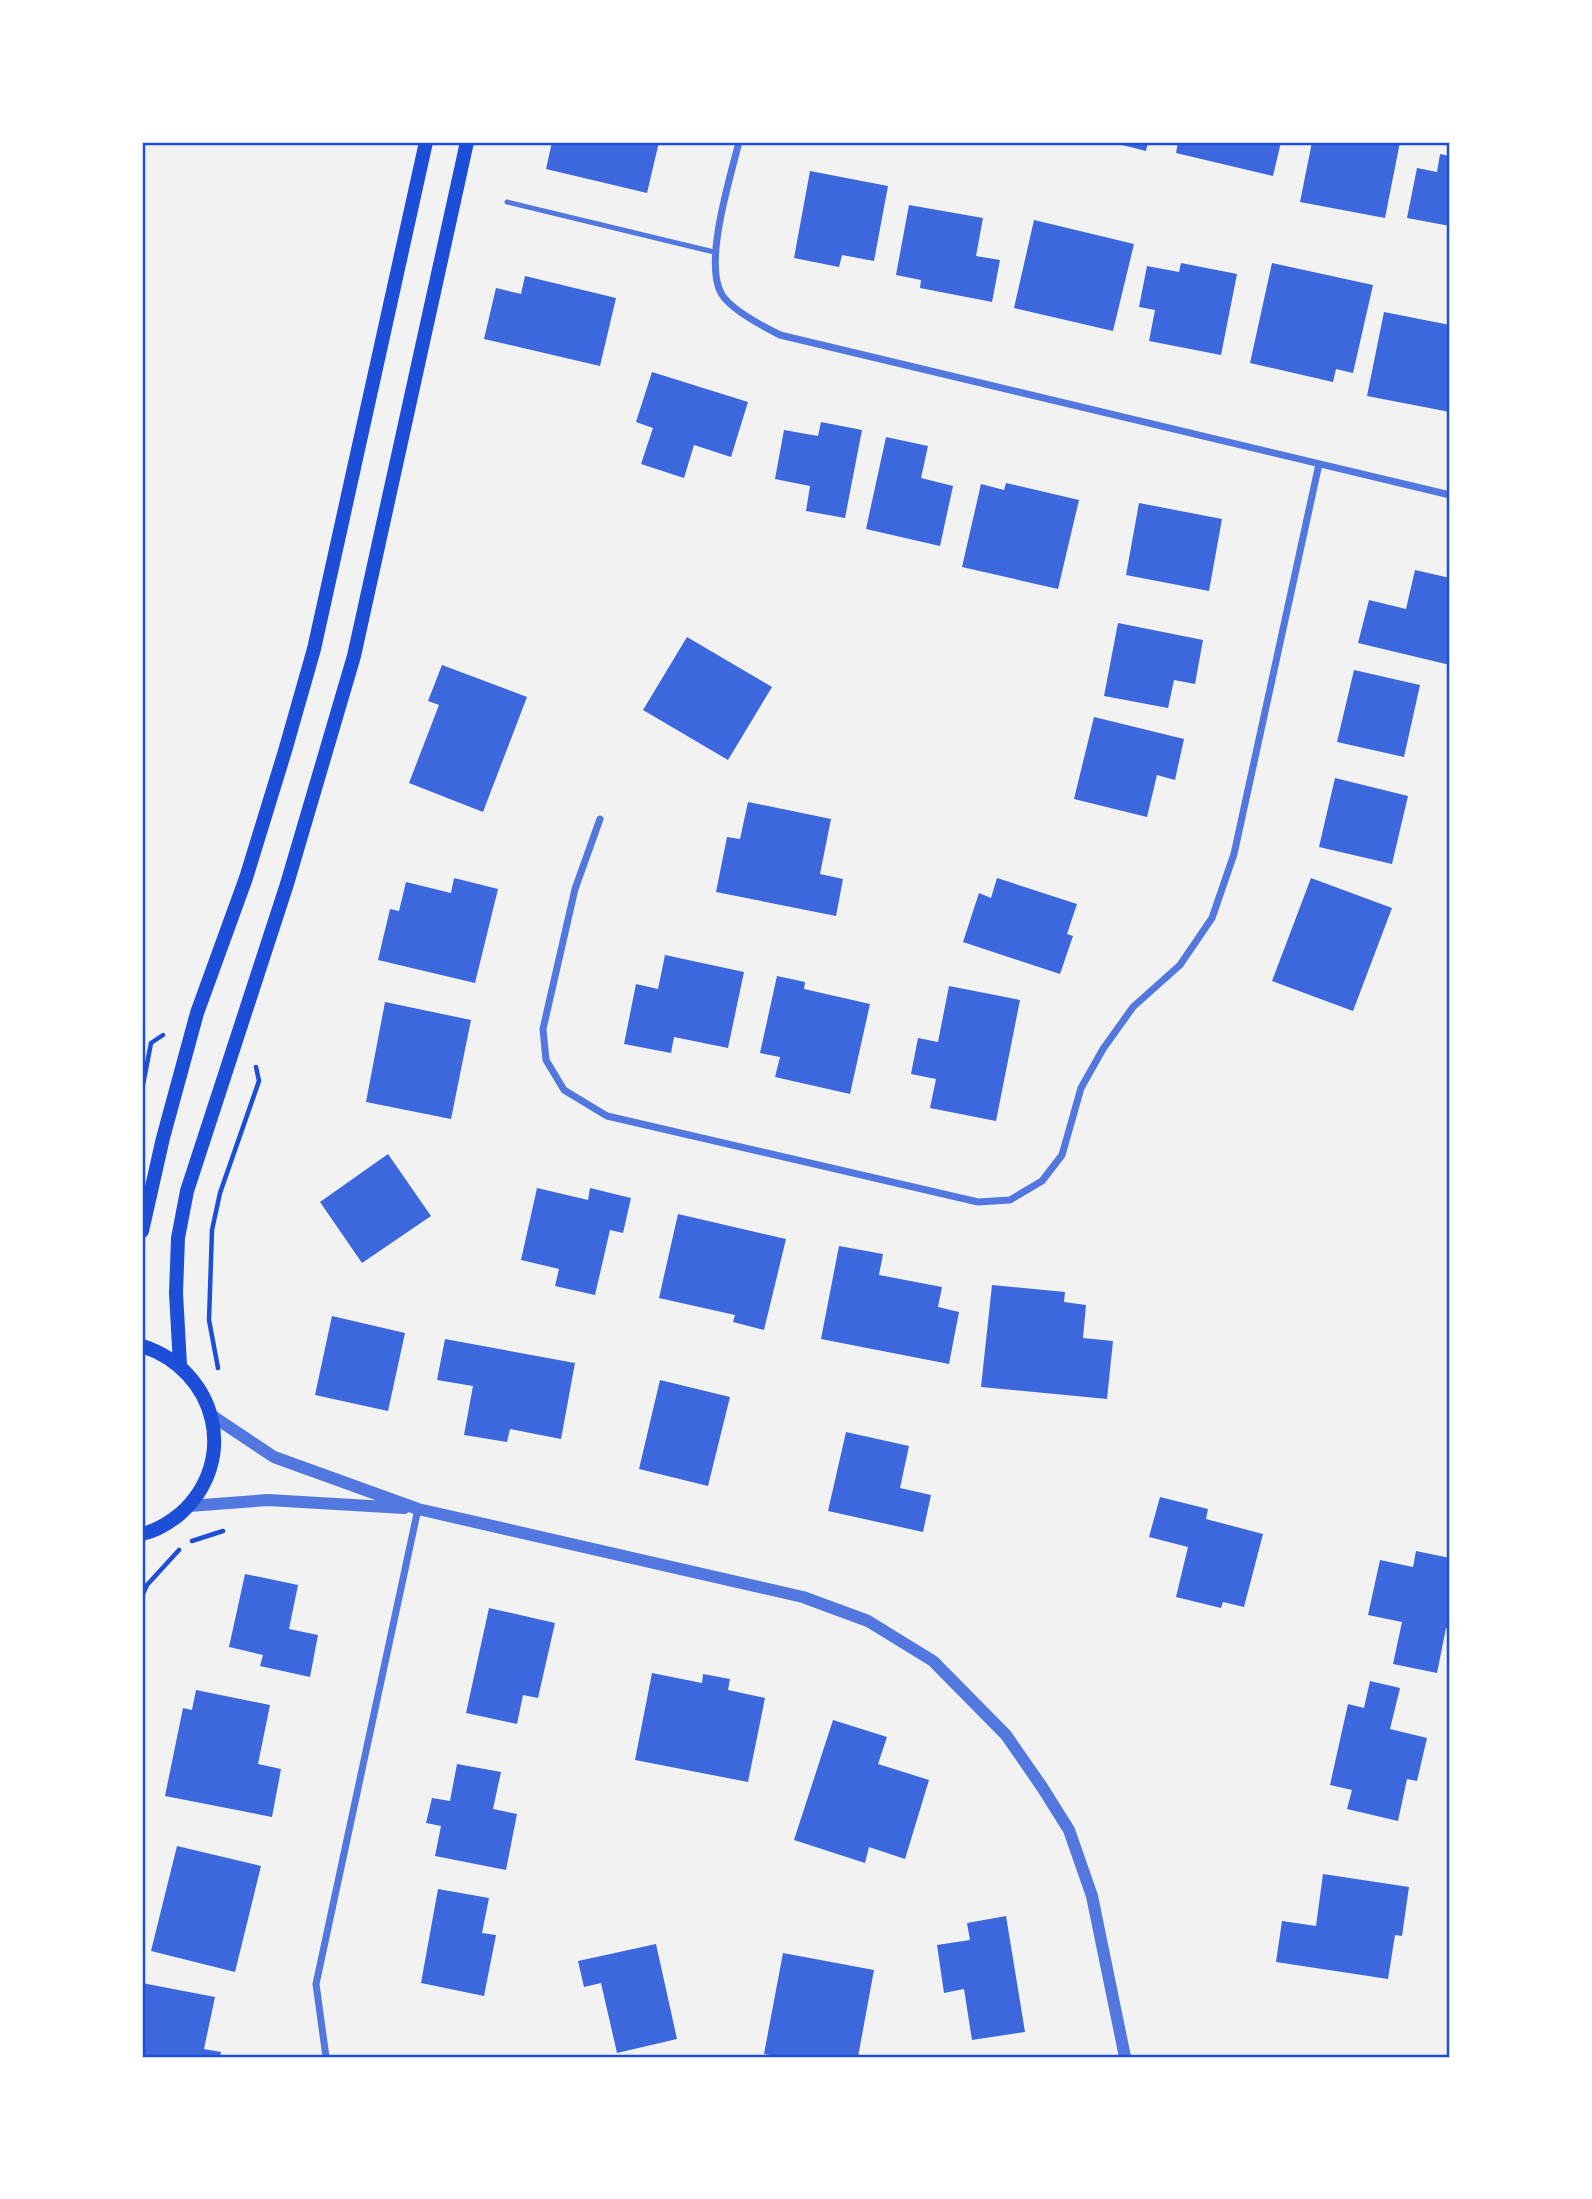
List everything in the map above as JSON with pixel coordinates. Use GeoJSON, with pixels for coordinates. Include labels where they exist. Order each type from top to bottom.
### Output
{"type":"FeatureCollection","features":[{"type":"Feature","properties":{"kind":"main road"},"geometry":{"type":"LineString","coordinates":[[142,1231],[163,1138],[197,1013],[246,878],[314,649],[426,142]]}},
{"type":"Feature","properties":{"kind":"main road"},"geometry":{"type":"LineString","coordinates":[[180,1365],[176,1293],[178,1238],[187,1191],[302,836],[354,656],[467,142]]}},
{"type":"Feature","properties":{"kind":"main road"},"geometry":{"type":"LineString","coordinates":[[142,1346],[180,1365],[199,1388],[211,1415],[214,1447],[206,1478],[189,1506],[170,1522],[144,1535]]}},
{"type":"Feature","properties":{"kind":"street"},"geometry":{"type":"LineString","coordinates":[[739,142],[714,252],[720,292],[750,320],[780,335],[1450,495]]}},
{"type":"Feature","properties":{"kind":"street"},"geometry":{"type":"LineString","coordinates":[[600,819],[575,889],[543,1030],[546,1060],[564,1090],[607,1116],[978,1202],[1010,1200],[1042,1181],[1062,1155],[1081,1088],[1103,1049],[1133,1007],[1180,965],[1212,918],[1234,854],[1319,464]]}},
{"type":"Feature","properties":{"kind":"street"},"geometry":{"type":"LineString","coordinates":[[211,1415],[274,1457],[418,1509],[803,1597],[868,1621],[933,1661],[1006,1735],[1069,1830],[1093,1896],[1125,2057]]}},
{"type":"Feature","properties":{"kind":"street"},"geometry":{"type":"LineString","coordinates":[[189,1506],[268,1500],[418,1509]]}},
{"type":"Feature","properties":{"kind":"street"},"geometry":{"type":"LineString","coordinates":[[326,2057],[316,1983],[418,1509]]}},
{"type":"Feature","properties":{"kind":"lane"},"geometry":{"type":"LineString","coordinates":[[507,202],[714,252]]}},
{"type":"Feature","properties":{"kind":"path"},"geometry":{"type":"LineString","coordinates":[[219,1372],[209,1321],[212,1230],[220,1193],[259,1080],[243,1019]]}},
{"type":"Feature","properties":{"kind":"path"},"geometry":{"type":"LineString","coordinates":[[142,1596],[147,1585],[173,1554],[193,1540],[227,1530]]}},
{"type":"Feature","properties":{"kind":"building"},"geometry":{"type":"Polygon","coordinates":[[[552,142],[659,142],[647,193],[546,169],[552,142]]]}},
{"type":"Feature","properties":{"kind":"building"},"geometry":{"type":"Polygon","coordinates":[[[1110,142],[1148,142],[1146,151],[1110,142]]]}},
{"type":"Feature","properties":{"kind":"building"},"geometry":{"type":"Polygon","coordinates":[[[1178,142],[1281,142],[1273,176],[1176,153],[1178,142]]]}},
{"type":"Feature","properties":{"kind":"building"},"geometry":{"type":"Polygon","coordinates":[[[1312,142],[1400,142],[1385,218],[1300,202],[1312,142]]]}},
{"type":"Feature","properties":{"kind":"building"},"geometry":{"type":"Polygon","coordinates":[[[1440,154],[1450,156],[1450,226],[1407,218],[1417,168],[1437,172],[1440,154]]]}},
{"type":"Feature","properties":{"kind":"building"},"geometry":{"type":"Polygon","coordinates":[[[810,171],[888,186],[874,261],[842,255],[839,267],[794,258],[810,171]]]}},
{"type":"Feature","properties":{"kind":"building"},"geometry":{"type":"Polygon","coordinates":[[[909,205],[983,218],[976,256],[1000,260],[992,302],[920,288],[921,280],[896,275],[909,205]]]}},
{"type":"Feature","properties":{"kind":"building"},"geometry":{"type":"Polygon","coordinates":[[[1034,220],[1134,244],[1113,331],[1014,308],[1034,220]]]}},
{"type":"Feature","properties":{"kind":"building"},"geometry":{"type":"Polygon","coordinates":[[[1181,263],[1237,274],[1221,355],[1149,341],[1155,310],[1139,307],[1147,266],[1179,272],[1181,263]]]}},
{"type":"Feature","properties":{"kind":"building"},"geometry":{"type":"Polygon","coordinates":[[[1272,263],[1373,285],[1353,373],[1336,369],[1333,382],[1250,363],[1272,263]]]}},
{"type":"Feature","properties":{"kind":"building"},"geometry":{"type":"Polygon","coordinates":[[[525,276],[616,298],[600,366],[484,339],[496,288],[521,294],[525,276]]]}},
{"type":"Feature","properties":{"kind":"building"},"geometry":{"type":"Polygon","coordinates":[[[1384,312],[1450,325],[1450,412],[1367,396],[1384,312]]]}},
{"type":"Feature","properties":{"kind":"building"},"geometry":{"type":"Polygon","coordinates":[[[652,372],[748,402],[731,457],[694,445],[684,478],[641,464],[653,428],[636,422],[652,372]]]}},
{"type":"Feature","properties":{"kind":"building"},"geometry":{"type":"Polygon","coordinates":[[[821,422],[862,430],[845,518],[806,511],[810,486],[775,479],[784,430],[818,436],[821,422]]]}},
{"type":"Feature","properties":{"kind":"building"},"geometry":{"type":"Polygon","coordinates":[[[886,437],[928,446],[921,478],[953,486],[940,546],[866,529],[886,437]]]}},
{"type":"Feature","properties":{"kind":"building"},"geometry":{"type":"Polygon","coordinates":[[[1006,483],[1079,500],[1058,589],[962,567],[981,484],[1004,490],[1006,483]]]}},
{"type":"Feature","properties":{"kind":"building"},"geometry":{"type":"Polygon","coordinates":[[[1139,503],[1222,519],[1209,591],[1126,575],[1139,503]]]}},
{"type":"Feature","properties":{"kind":"building"},"geometry":{"type":"Polygon","coordinates":[[[1415,570],[1450,578],[1450,665],[1358,643],[1369,600],[1406,609],[1415,570]]]}},
{"type":"Feature","properties":{"kind":"building"},"geometry":{"type":"Polygon","coordinates":[[[1118,623],[1203,640],[1195,684],[1174,680],[1168,708],[1104,696],[1118,623]]]}},
{"type":"Feature","properties":{"kind":"building"},"geometry":{"type":"Polygon","coordinates":[[[687,637],[772,687],[728,760],[643,710],[687,637]]]}},
{"type":"Feature","properties":{"kind":"building"},"geometry":{"type":"Polygon","coordinates":[[[442,665],[527,697],[483,812],[409,783],[439,705],[428,701],[442,665]]]}},
{"type":"Feature","properties":{"kind":"building"},"geometry":{"type":"Polygon","coordinates":[[[1354,670],[1420,685],[1404,757],[1337,742],[1354,670]]]}},
{"type":"Feature","properties":{"kind":"building"},"geometry":{"type":"Polygon","coordinates":[[[1094,717],[1184,739],[1175,780],[1157,775],[1147,817],[1074,799],[1094,717]]]}},
{"type":"Feature","properties":{"kind":"building"},"geometry":{"type":"Polygon","coordinates":[[[1335,778],[1408,796],[1392,864],[1319,847],[1335,778]]]}},
{"type":"Feature","properties":{"kind":"building"},"geometry":{"type":"Polygon","coordinates":[[[748,802],[831,819],[820,874],[843,879],[836,916],[716,892],[727,837],[740,839],[748,802]]]}},
{"type":"Feature","properties":{"kind":"building"},"geometry":{"type":"Polygon","coordinates":[[[454,878],[498,889],[475,983],[378,960],[390,909],[399,911],[406,882],[451,893],[454,878]]]}},
{"type":"Feature","properties":{"kind":"building"},"geometry":{"type":"Polygon","coordinates":[[[997,878],[1077,904],[1067,934],[1073,936],[1060,974],[963,942],[979,893],[991,898],[997,878]]]}},
{"type":"Feature","properties":{"kind":"building"},"geometry":{"type":"Polygon","coordinates":[[[1311,878],[1392,908],[1353,1011],[1272,981],[1311,878]]]}},
{"type":"Feature","properties":{"kind":"building"},"geometry":{"type":"Polygon","coordinates":[[[665,955],[744,972],[728,1048],[674,1037],[671,1053],[624,1044],[636,984],[658,989],[665,955]]]}},
{"type":"Feature","properties":{"kind":"building"},"geometry":{"type":"Polygon","coordinates":[[[777,976],[805,982],[804,989],[870,1004],[850,1094],[775,1077],[780,1057],[760,1053],[777,976]]]}},
{"type":"Feature","properties":{"kind":"building"},"geometry":{"type":"Polygon","coordinates":[[[949,986],[1020,1000],[996,1121],[930,1108],[936,1079],[911,1074],[918,1038],[938,1042],[949,986]]]}},
{"type":"Feature","properties":{"kind":"building"},"geometry":{"type":"Polygon","coordinates":[[[385,1002],[471,1020],[451,1119],[366,1102],[385,1002]]]}},
{"type":"Feature","properties":{"kind":"building"},"geometry":{"type":"Polygon","coordinates":[[[388,1154],[431,1216],[362,1263],[320,1202],[388,1154]]]}},
{"type":"Feature","properties":{"kind":"building"},"geometry":{"type":"Polygon","coordinates":[[[537,1188],[588,1200],[590,1188],[631,1198],[623,1233],[610,1230],[595,1295],[555,1286],[559,1269],[521,1260],[537,1188]]]}},
{"type":"Feature","properties":{"kind":"building"},"geometry":{"type":"Polygon","coordinates":[[[678,1214],[786,1239],[764,1330],[733,1322],[735,1315],[659,1298],[678,1214]]]}},
{"type":"Feature","properties":{"kind":"building"},"geometry":{"type":"Polygon","coordinates":[[[839,1246],[883,1254],[879,1275],[942,1287],[938,1307],[959,1312],[949,1364],[821,1339],[839,1246]]]}},
{"type":"Feature","properties":{"kind":"building"},"geometry":{"type":"Polygon","coordinates":[[[992,1285],[1065,1292],[1064,1302],[1086,1305],[1083,1338],[1113,1341],[1107,1399],[981,1387],[992,1285]]]}},
{"type":"Feature","properties":{"kind":"building"},"geometry":{"type":"Polygon","coordinates":[[[332,1316],[405,1333],[388,1411],[315,1395],[332,1316]]]}},
{"type":"Feature","properties":{"kind":"building"},"geometry":{"type":"Polygon","coordinates":[[[445,1339],[575,1363],[561,1439],[510,1429],[507,1442],[464,1435],[473,1386],[437,1380],[445,1339]]]}},
{"type":"Feature","properties":{"kind":"building"},"geometry":{"type":"Polygon","coordinates":[[[660,1380],[730,1397],[708,1486],[639,1469],[660,1380]]]}},
{"type":"Feature","properties":{"kind":"building"},"geometry":{"type":"Polygon","coordinates":[[[846,1432],[909,1446],[900,1488],[931,1495],[923,1532],[828,1511],[846,1432]]]}},
{"type":"Feature","properties":{"kind":"building"},"geometry":{"type":"Polygon","coordinates":[[[1160,1497],[1208,1509],[1206,1519],[1263,1534],[1244,1607],[1223,1602],[1221,1608],[1176,1597],[1188,1547],[1149,1537],[1160,1497]]]}},
{"type":"Feature","properties":{"kind":"building"},"geometry":{"type":"Polygon","coordinates":[[[1416,1551],[1450,1558],[1450,1629],[1446,1628],[1437,1673],[1393,1664],[1402,1622],[1368,1615],[1380,1560],[1413,1567],[1416,1551]]]}},
{"type":"Feature","properties":{"kind":"building"},"geometry":{"type":"Polygon","coordinates":[[[245,1574],[298,1585],[289,1629],[318,1635],[310,1677],[260,1666],[263,1655],[229,1647],[245,1574]]]}},
{"type":"Feature","properties":{"kind":"building"},"geometry":{"type":"Polygon","coordinates":[[[489,1608],[555,1623],[538,1698],[523,1695],[517,1724],[466,1713],[489,1608]]]}},
{"type":"Feature","properties":{"kind":"building"},"geometry":{"type":"Polygon","coordinates":[[[652,1673],[702,1683],[703,1674],[730,1679],[728,1690],[765,1698],[748,1782],[635,1760],[652,1673]]]}},
{"type":"Feature","properties":{"kind":"building"},"geometry":{"type":"Polygon","coordinates":[[[1370,1681],[1400,1688],[1390,1729],[1427,1738],[1417,1781],[1407,1779],[1398,1821],[1347,1809],[1352,1790],[1330,1785],[1348,1704],[1364,1708],[1370,1681]]]}},
{"type":"Feature","properties":{"kind":"building"},"geometry":{"type":"Polygon","coordinates":[[[196,1690],[270,1705],[258,1764],[281,1769],[272,1817],[165,1796],[183,1708],[192,1710],[196,1690]]]}},
{"type":"Feature","properties":{"kind":"building"},"geometry":{"type":"Polygon","coordinates":[[[833,1720],[887,1737],[878,1764],[929,1780],[905,1859],[869,1847],[865,1863],[794,1840],[833,1720]]]}},
{"type":"Feature","properties":{"kind":"building"},"geometry":{"type":"Polygon","coordinates":[[[457,1764],[501,1772],[493,1809],[517,1814],[506,1870],[435,1856],[441,1826],[426,1823],[432,1798],[450,1801],[457,1764]]]}},
{"type":"Feature","properties":{"kind":"building"},"geometry":{"type":"Polygon","coordinates":[[[177,1846],[261,1866],[235,1972],[151,1951],[177,1846]]]}},
{"type":"Feature","properties":{"kind":"building"},"geometry":{"type":"Polygon","coordinates":[[[1323,1874],[1409,1887],[1402,1936],[1395,1935],[1388,1979],[1276,1962],[1282,1921],[1316,1926],[1323,1874]]]}},
{"type":"Feature","properties":{"kind":"building"},"geometry":{"type":"Polygon","coordinates":[[[438,1889],[489,1898],[482,1933],[496,1935],[484,1996],[421,1983],[438,1889]]]}},
{"type":"Feature","properties":{"kind":"building"},"geometry":{"type":"Polygon","coordinates":[[[1006,1916],[1025,2032],[972,2040],[964,1989],[944,1993],[937,1945],[970,1940],[967,1923],[1006,1916]]]}},
{"type":"Feature","properties":{"kind":"building"},"geometry":{"type":"Polygon","coordinates":[[[656,1944],[677,2039],[617,2053],[601,1983],[584,1987],[578,1961],[656,1944]]]}},
{"type":"Feature","properties":{"kind":"building"},"geometry":{"type":"Polygon","coordinates":[[[783,1953],[874,1970],[858,2057],[783,2057],[764,2054],[783,1953]]]}},
{"type":"Feature","properties":{"kind":"building"},"geometry":{"type":"Polygon","coordinates":[[[142,1983],[215,1997],[204,2049],[221,2052],[220,2057],[142,2057],[142,1983]]]}}]}
